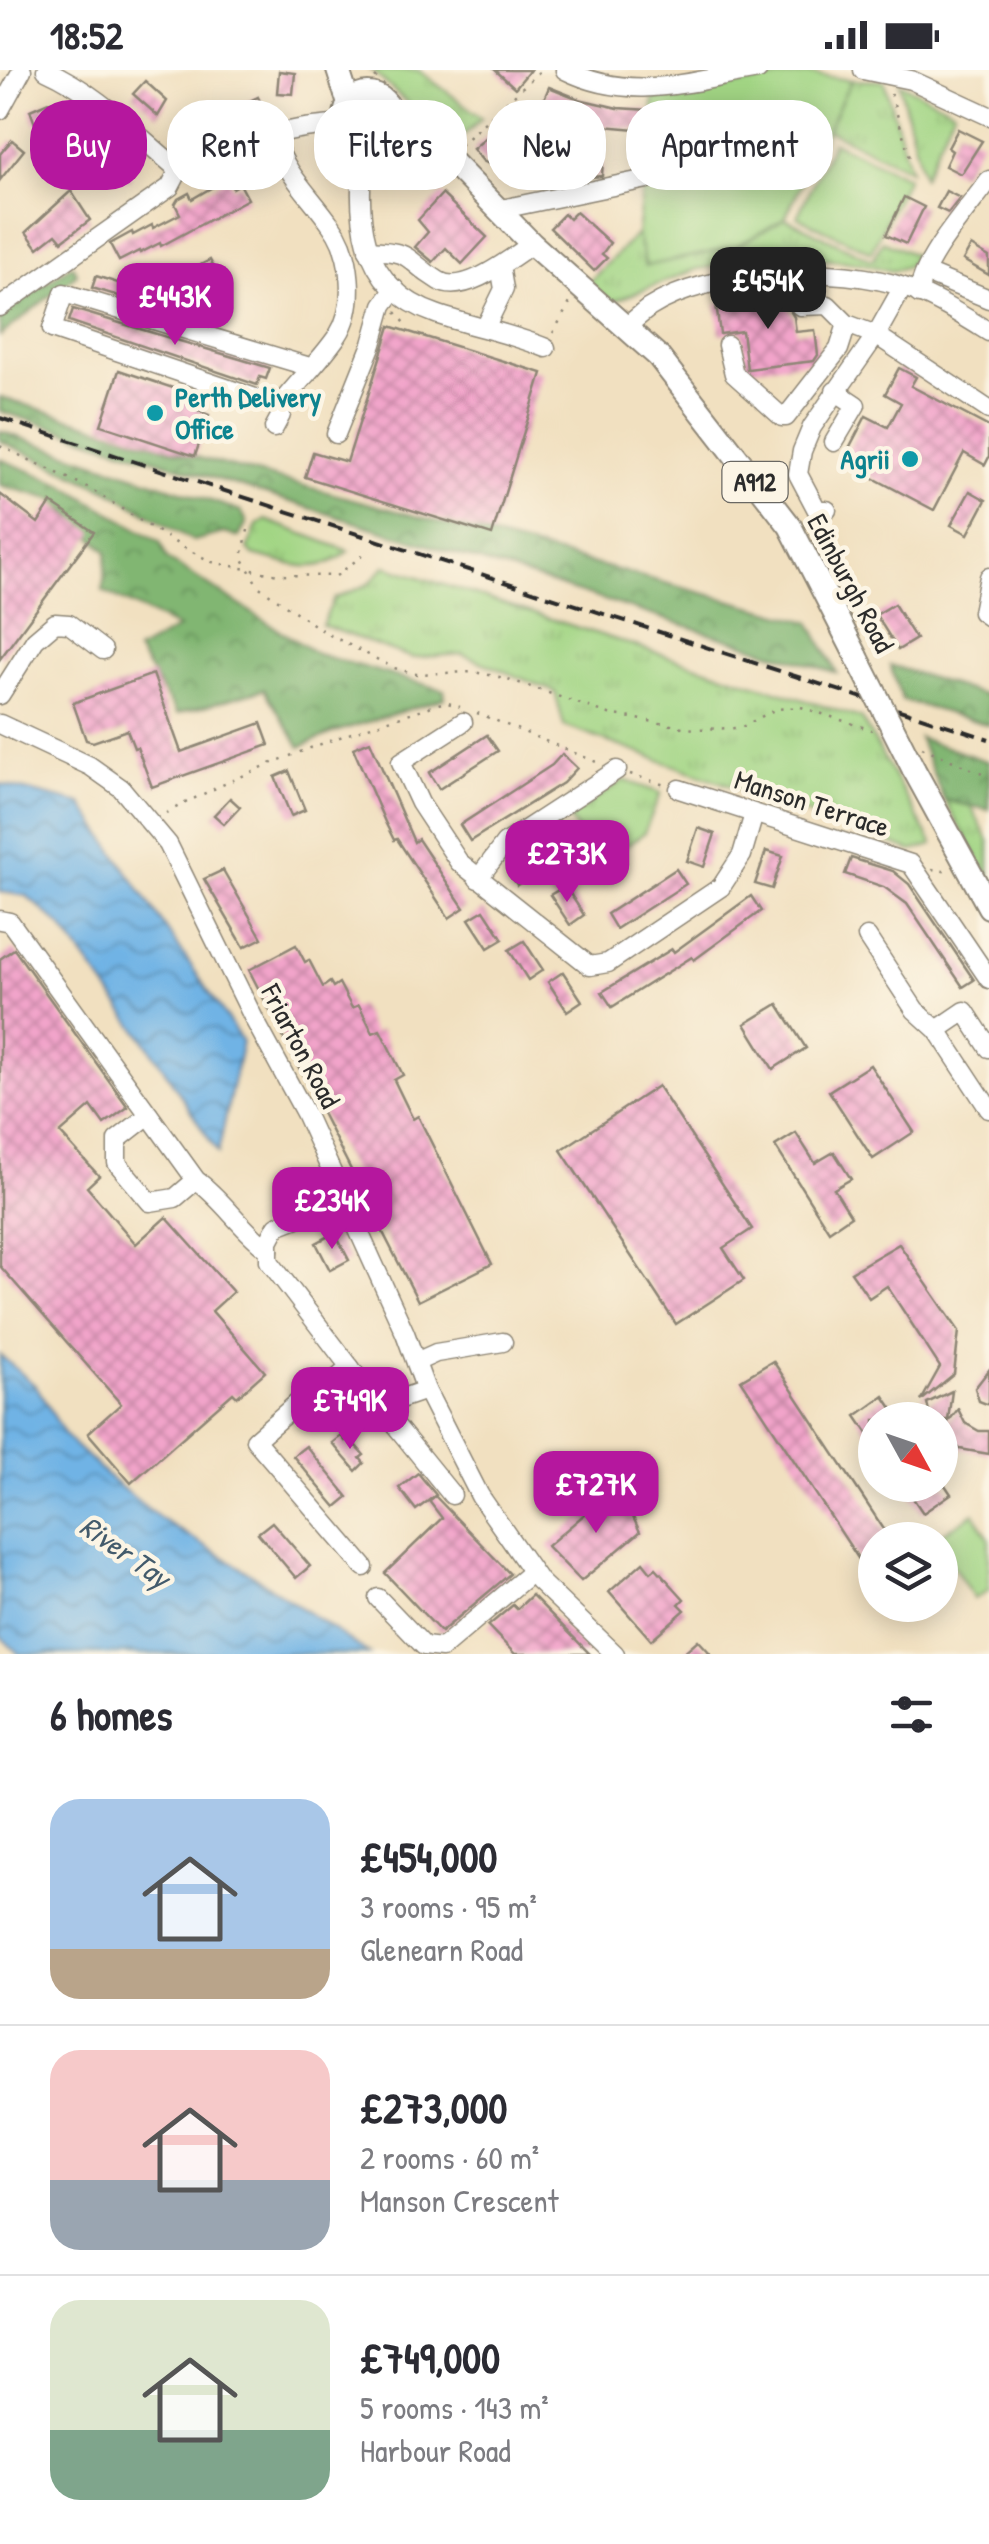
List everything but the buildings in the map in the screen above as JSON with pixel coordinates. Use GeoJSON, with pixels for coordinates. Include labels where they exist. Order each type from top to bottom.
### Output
{"type":"FeatureCollection","features":[{"type":"Feature","properties":{"kind":"main road"},"geometry":{"type":"LineString","coordinates":[[338,70],[350,100]]}},
{"type":"Feature","properties":{"kind":"main road"},"geometry":{"type":"LineString","coordinates":[[348,70],[352,100]]}},
{"type":"Feature","properties":{"kind":"main road","name":"Edinburgh Road"},"geometry":{"type":"LineString","coordinates":[[466,190],[509,200],[532,244],[658,356],[790,526],[913,768],[989,906]]}},
{"type":"Feature","properties":{"kind":"street"},"geometry":{"type":"LineString","coordinates":[[0,110],[22,70]]}},
{"type":"Feature","properties":{"kind":"street"},"geometry":{"type":"LineString","coordinates":[[46,70],[90,94],[167,160]]}},
{"type":"Feature","properties":{"kind":"street"},"geometry":{"type":"LineString","coordinates":[[565,70],[580,78],[628,88],[682,86],[758,70]]}},
{"type":"Feature","properties":{"kind":"street"},"geometry":{"type":"LineString","coordinates":[[863,70],[911,80],[989,116]]}},
{"type":"Feature","properties":{"kind":"street"},"geometry":{"type":"LineString","coordinates":[[279,406],[340,332],[348,301],[346,254],[332,226],[294,180]]}},
{"type":"Feature","properties":{"kind":"street"},"geometry":{"type":"LineString","coordinates":[[826,510],[817,510],[798,474],[812,426],[876,334],[926,273],[989,180]]}},
{"type":"Feature","properties":{"kind":"street"},"geometry":{"type":"LineString","coordinates":[[509,200],[626,182]]}},
{"type":"Feature","properties":{"kind":"street"},"geometry":{"type":"LineString","coordinates":[[0,306],[167,189]]}},
{"type":"Feature","properties":{"kind":"street"},"geometry":{"type":"LineString","coordinates":[[362,190],[358,204],[368,250],[396,290],[435,314],[486,326],[546,348]]}},
{"type":"Feature","properties":{"kind":"street"},"geometry":{"type":"LineString","coordinates":[[368,250],[401,252],[450,285],[468,282],[532,244]]}},
{"type":"Feature","properties":{"kind":"street"},"geometry":{"type":"LineString","coordinates":[[486,326],[504,289],[500,266]]}},
{"type":"Feature","properties":{"kind":"street"},"geometry":{"type":"LineString","coordinates":[[625,328],[650,308],[685,292],[744,278],[810,272],[911,290],[989,332]]}},
{"type":"Feature","properties":{"kind":"street"},"geometry":{"type":"LineString","coordinates":[[926,273],[989,299]]}},
{"type":"Feature","properties":{"kind":"street"},"geometry":{"type":"LineString","coordinates":[[336,434],[372,344],[383,305],[396,290]]}},
{"type":"Feature","properties":{"kind":"street"},"geometry":{"type":"LineString","coordinates":[[279,406],[52,329],[64,293],[310,366]]}},
{"type":"Feature","properties":{"kind":"street"},"geometry":{"type":"LineString","coordinates":[[800,306],[828,305],[847,324],[876,334],[989,410]]}},
{"type":"Feature","properties":{"kind":"street"},"geometry":{"type":"LineString","coordinates":[[727,345],[734,374],[786,417],[839,348],[847,324]]}},
{"type":"Feature","properties":{"kind":"street"},"geometry":{"type":"LineString","coordinates":[[834,442],[856,406],[835,392]]}},
{"type":"Feature","properties":{"kind":"street"},"geometry":{"type":"LineString","coordinates":[[274,428],[281,415],[279,406]]}},
{"type":"Feature","properties":{"kind":"street"},"geometry":{"type":"LineString","coordinates":[[989,578],[982,612],[989,617]]}},
{"type":"Feature","properties":{"kind":"street"},"geometry":{"type":"LineString","coordinates":[[0,696],[47,627],[55,623],[69,624],[103,650]]}},
{"type":"Feature","properties":{"kind":"street"},"geometry":{"type":"LineString","coordinates":[[462,715],[401,762],[420,802],[459,862],[590,966],[608,963],[721,887],[732,876],[742,855],[754,814]]}},
{"type":"Feature","properties":{"kind":"street","name":"Friarton Road"},"geometry":{"type":"LineString","coordinates":[[0,724],[90,766],[122,788],[168,844],[254,1019],[306,1113],[426,1390],[480,1496],[532,1572],[615,1654]]}},
{"type":"Feature","properties":{"kind":"street"},"geometry":{"type":"LineString","coordinates":[[478,878],[505,843],[618,770]]}},
{"type":"Feature","properties":{"kind":"street","name":"Manson Terrace"},"geometry":{"type":"LineString","coordinates":[[678,789],[912,864],[989,979]]}},
{"type":"Feature","properties":{"kind":"street"},"geometry":{"type":"LineString","coordinates":[[0,920],[10,922],[196,1180],[214,1193],[250,1237],[269,1250]]}},
{"type":"Feature","properties":{"kind":"street"},"geometry":{"type":"LineString","coordinates":[[867,937],[914,1010],[937,1030],[989,1108]]}},
{"type":"Feature","properties":{"kind":"street"},"geometry":{"type":"LineString","coordinates":[[937,1030],[965,1011],[989,1048]]}},
{"type":"Feature","properties":{"kind":"street"},"geometry":{"type":"LineString","coordinates":[[149,1114],[118,1140],[117,1163],[150,1202],[176,1198],[196,1180]]}},
{"type":"Feature","properties":{"kind":"street"},"geometry":{"type":"LineString","coordinates":[[346,1198],[278,1226],[269,1241],[270,1262],[452,1495]]}},
{"type":"Feature","properties":{"kind":"street"},"geometry":{"type":"LineString","coordinates":[[416,1362],[436,1353],[503,1342]]}},
{"type":"Feature","properties":{"kind":"street"},"geometry":{"type":"LineString","coordinates":[[350,1367],[319,1395],[302,1399],[255,1440],[364,1568]]}},
{"type":"Feature","properties":{"kind":"street"},"geometry":{"type":"LineString","coordinates":[[375,1400],[394,1401],[426,1390]]}},
{"type":"Feature","properties":{"kind":"street"},"geometry":{"type":"LineString","coordinates":[[378,1598],[424,1646],[442,1648],[532,1572]]}},
{"type":"Feature","properties":{"kind":"path"},"geometry":{"type":"LineString","coordinates":[[467,135],[541,70]]}},
{"type":"Feature","properties":{"kind":"path"},"geometry":{"type":"LineString","coordinates":[[885,74],[910,158]]}},
{"type":"Feature","properties":{"kind":"path"},"geometry":{"type":"LineString","coordinates":[[546,348],[579,286]]}},
{"type":"Feature","properties":{"kind":"path"},"geometry":{"type":"LineString","coordinates":[[0,446],[90,488],[212,562],[278,575],[336,576],[363,555]]}},
{"type":"Feature","properties":{"kind":"path"},"geometry":{"type":"LineString","coordinates":[[248,530],[242,557],[258,586],[326,633],[394,668],[416,674],[490,675],[609,714],[694,729],[740,728],[776,709],[801,707],[888,736]]}},
{"type":"Feature","properties":{"kind":"path"},"geometry":{"type":"LineString","coordinates":[[151,822],[218,786],[334,736],[446,702],[462,715],[476,712],[618,770],[678,789]]}},
{"type":"Feature","properties":{"kind":"path"},"geometry":{"type":"LineString","coordinates":[[906,742],[944,754],[989,777]]}},
{"type":"Feature","properties":{"kind":"path"},"geometry":{"type":"LineString","coordinates":[[912,864],[971,877]]}},
{"type":"Feature","properties":{"kind":"green space"},"geometry":{"type":"Polygon","coordinates":[[[371,70],[418,70],[458,100],[404,100],[371,70]]]}},
{"type":"Feature","properties":{"kind":"green space"},"geometry":{"type":"Polygon","coordinates":[[[810,74],[851,80],[833,118],[833,100],[654,100],[654,97],[810,74]]]}},
{"type":"Feature","properties":{"kind":"green space"},"geometry":{"type":"Polygon","coordinates":[[[851,80],[884,81],[910,170],[833,133],[833,118],[851,80]]]}},
{"type":"Feature","properties":{"kind":"green space"},"geometry":{"type":"Polygon","coordinates":[[[899,83],[954,110],[923,177],[899,83]]]}},
{"type":"Feature","properties":{"kind":"green space"},"geometry":{"type":"Polygon","coordinates":[[[467,107],[482,118],[467,132],[467,107]]]}},
{"type":"Feature","properties":{"kind":"green space"},"geometry":{"type":"Polygon","coordinates":[[[833,142],[907,177],[871,252],[797,217],[810,190],[833,190],[833,142]]]}},
{"type":"Feature","properties":{"kind":"green space"},"geometry":{"type":"Polygon","coordinates":[[[642,190],[798,190],[785,218],[735,247],[646,266],[637,234],[642,190]]]}},
{"type":"Feature","properties":{"kind":"green space"},"geometry":{"type":"Polygon","coordinates":[[[785,218],[872,260],[883,241],[915,255],[908,266],[892,271],[821,259],[697,269],[612,302],[588,283],[637,234],[645,265],[735,247],[785,218]]]}},
{"type":"Feature","properties":{"kind":"green space"},"geometry":{"type":"Polygon","coordinates":[[[72,265],[77,274],[0,336],[0,315],[72,265]]]}},
{"type":"Feature","properties":{"kind":"green space"},"geometry":{"type":"Polygon","coordinates":[[[0,397],[196,457],[810,622],[837,673],[0,411],[0,397]]]}},
{"type":"Feature","properties":{"kind":"green space"},"geometry":{"type":"Polygon","coordinates":[[[0,431],[241,511],[247,522],[239,537],[224,533],[193,541],[110,491],[0,441],[0,431]]]}},
{"type":"Feature","properties":{"kind":"green space"},"geometry":{"type":"Polygon","coordinates":[[[0,459],[62,484],[160,542],[167,559],[317,654],[444,690],[445,698],[335,732],[300,747],[264,689],[177,714],[137,651],[178,628],[103,591],[107,552],[55,500],[0,485],[0,459]]]}},
{"type":"Feature","properties":{"kind":"green space"},"geometry":{"type":"Polygon","coordinates":[[[266,520],[349,551],[315,566],[291,565],[253,555],[248,549],[257,525],[266,520]]]}},
{"type":"Feature","properties":{"kind":"green space"},"geometry":{"type":"Polygon","coordinates":[[[385,566],[861,718],[933,845],[912,851],[564,726],[555,692],[462,654],[412,658],[322,625],[334,599],[369,584],[385,566]]]}},
{"type":"Feature","properties":{"kind":"green space"},"geometry":{"type":"Polygon","coordinates":[[[890,665],[989,697],[989,725],[902,700],[890,665]]]}},
{"type":"Feature","properties":{"kind":"green space"},"geometry":{"type":"Polygon","coordinates":[[[919,738],[989,762],[989,810],[944,800],[919,738]]]}},
{"type":"Feature","properties":{"kind":"green space"},"geometry":{"type":"Polygon","coordinates":[[[624,780],[661,793],[644,833],[600,864],[569,818],[624,780]]]}},
{"type":"Feature","properties":{"kind":"green space"},"geometry":{"type":"Polygon","coordinates":[[[944,800],[971,806],[989,842],[989,878],[944,800]]]}},
{"type":"Feature","properties":{"kind":"green space"},"geometry":{"type":"Polygon","coordinates":[[[597,830],[608,834],[614,847],[603,856],[598,855],[587,836],[597,830]]]}},
{"type":"Feature","properties":{"kind":"green space"},"geometry":{"type":"Polygon","coordinates":[[[974,1513],[989,1538],[989,1590],[974,1599],[958,1574],[958,1523],[974,1513]]]}},
{"type":"Feature","properties":{"kind":"water"},"geometry":{"type":"Polygon","coordinates":[[[0,784],[82,804],[242,1041],[218,1153],[151,1049],[62,927],[27,896],[0,892],[0,784]]]}},
{"type":"Feature","properties":{"kind":"water","name":"River Tay"},"geometry":{"type":"Polygon","coordinates":[[[0,1355],[37,1387],[66,1437],[113,1481],[161,1519],[253,1575],[369,1654],[19,1654],[0,1636],[0,1355]]]}},
{"type":"Feature","properties":{"kind":"railway"},"geometry":{"type":"LineString","coordinates":[[0,418],[989,739]]}},
{"type":"Feature","properties":{"kind":"place","name":"Perth Delivery Office"},"geometry":{"type":"Point","coordinates":[155,413]}},
{"type":"Feature","properties":{"kind":"place","name":"Agrii"},"geometry":{"type":"Point","coordinates":[910,459]}}]}
